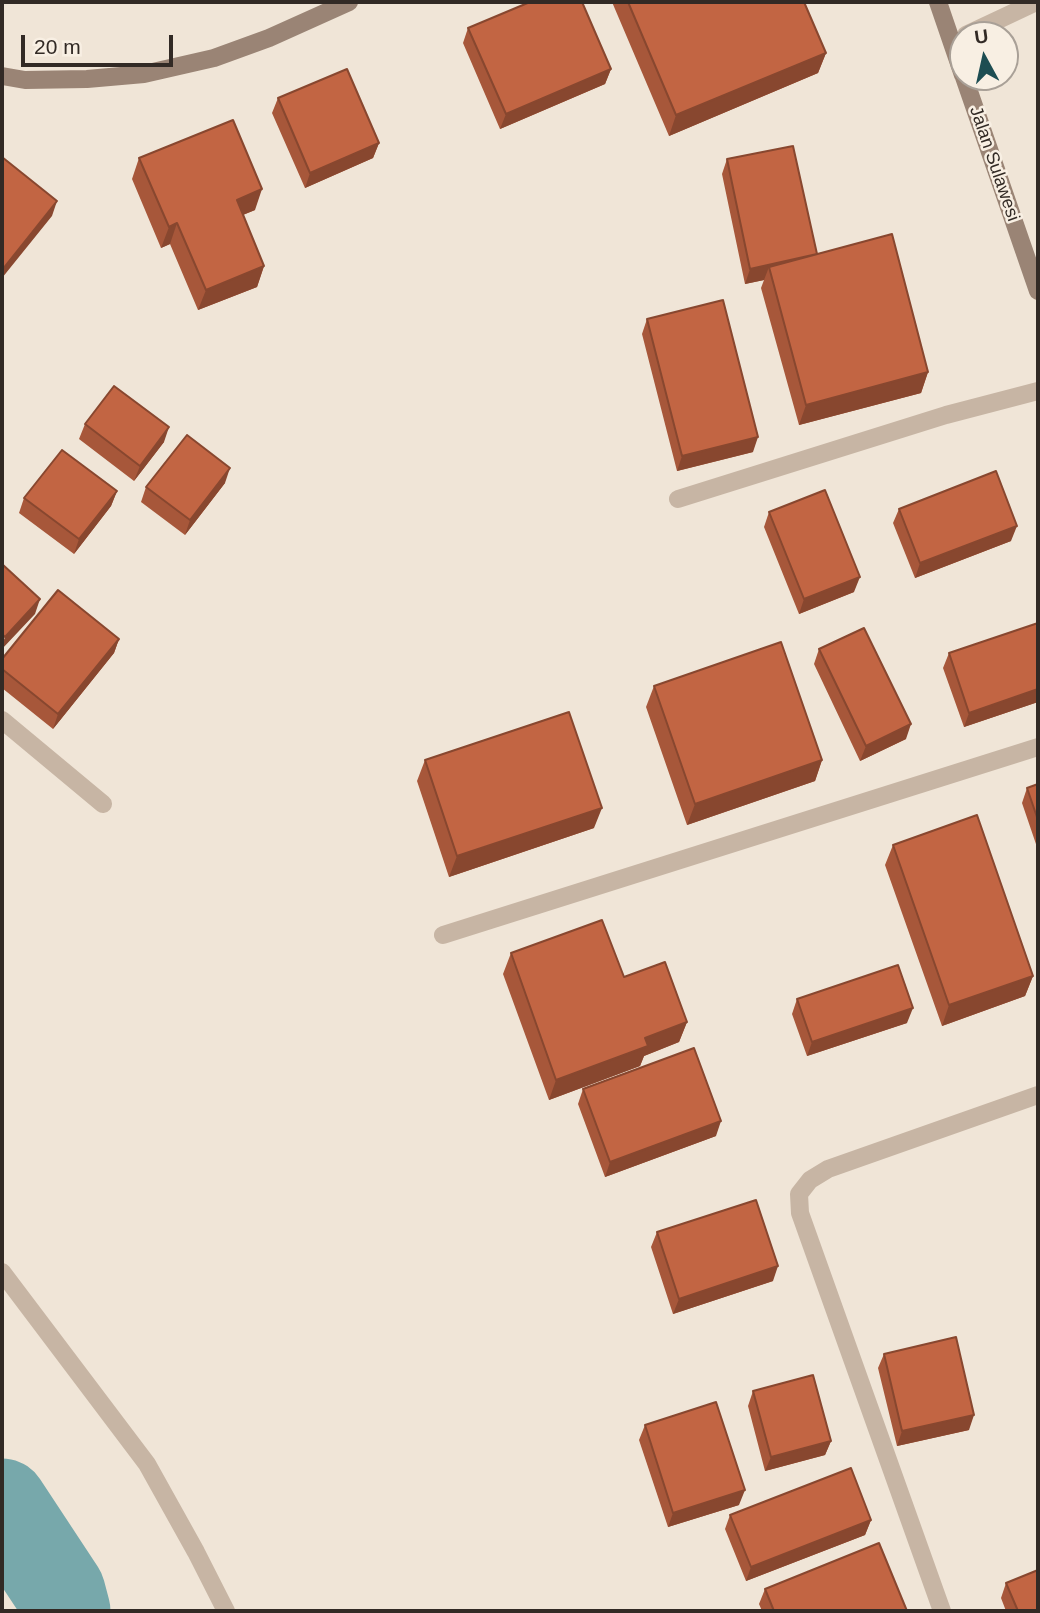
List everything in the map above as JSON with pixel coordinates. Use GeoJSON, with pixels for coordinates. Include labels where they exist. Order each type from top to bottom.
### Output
{"type":"FeatureCollection","features":[{"type":"Feature","properties":{"kind":"main road"},"geometry":{"type":"LineString","coordinates":[[2,76],[25,80],[87,79],[144,74],[214,58],[348,2]]}},
{"type":"Feature","properties":{"kind":"main road","name":"Jalan Sulawesi"},"geometry":{"type":"LineString","coordinates":[[938,2],[950,21]]}},
{"type":"Feature","properties":{"kind":"main road","name":"Jalan Sulawesi"},"geometry":{"type":"LineString","coordinates":[[968,91],[1038,291]]}},
{"type":"Feature","properties":{"kind":"street"},"geometry":{"type":"LineString","coordinates":[[996,21],[1036,2]]}},
{"type":"Feature","properties":{"kind":"street"},"geometry":{"type":"LineString","coordinates":[[678,499],[946,415],[1038,391]]}},
{"type":"Feature","properties":{"kind":"street"},"geometry":{"type":"LineString","coordinates":[[2,720],[103,804]]}},
{"type":"Feature","properties":{"kind":"street"},"geometry":{"type":"LineString","coordinates":[[443,935],[1038,747]]}},
{"type":"Feature","properties":{"kind":"street"},"geometry":{"type":"LineString","coordinates":[[942,1611],[800,1213],[799,1195],[810,1180],[828,1169],[1038,1095]]}},
{"type":"Feature","properties":{"kind":"street"},"geometry":{"type":"LineString","coordinates":[[2,1272],[147,1464],[197,1552],[226,1611]]}},
{"type":"Feature","properties":{"kind":"building"},"geometry":{"type":"Polygon","coordinates":[[[530,2],[582,2],[611,69],[506,114],[468,28],[530,2]]]}},
{"type":"Feature","properties":{"kind":"building"},"geometry":{"type":"Polygon","coordinates":[[[628,2],[804,2],[826,53],[676,115],[628,2]]]}},
{"type":"Feature","properties":{"kind":"building"},"geometry":{"type":"Polygon","coordinates":[[[347,69],[379,143],[310,173],[278,98],[347,69]]]}},
{"type":"Feature","properties":{"kind":"building"},"geometry":{"type":"Polygon","coordinates":[[[233,120],[262,189],[237,200],[264,266],[206,290],[177,223],[169,227],[139,158],[233,120]]]}},
{"type":"Feature","properties":{"kind":"building"},"geometry":{"type":"Polygon","coordinates":[[[793,146],[817,254],[750,269],[727,159],[793,146]]]}},
{"type":"Feature","properties":{"kind":"building"},"geometry":{"type":"Polygon","coordinates":[[[2,157],[57,201],[2,270],[2,157]]]}},
{"type":"Feature","properties":{"kind":"building"},"geometry":{"type":"Polygon","coordinates":[[[892,234],[928,372],[806,405],[769,267],[892,234]]]}},
{"type":"Feature","properties":{"kind":"building"},"geometry":{"type":"Polygon","coordinates":[[[723,300],[758,437],[682,456],[647,319],[723,300]]]}},
{"type":"Feature","properties":{"kind":"building"},"geometry":{"type":"Polygon","coordinates":[[[114,386],[169,427],[140,466],[85,424],[114,386]]]}},
{"type":"Feature","properties":{"kind":"building"},"geometry":{"type":"Polygon","coordinates":[[[187,435],[230,468],[190,520],[146,487],[187,435]]]}},
{"type":"Feature","properties":{"kind":"building"},"geometry":{"type":"Polygon","coordinates":[[[62,450],[117,491],[79,539],[24,498],[62,450]]]}},
{"type":"Feature","properties":{"kind":"building"},"geometry":{"type":"Polygon","coordinates":[[[996,471],[1017,526],[920,563],[899,509],[996,471]]]}},
{"type":"Feature","properties":{"kind":"building"},"geometry":{"type":"Polygon","coordinates":[[[825,490],[860,577],[804,599],[769,512],[825,490]]]}},
{"type":"Feature","properties":{"kind":"building"},"geometry":{"type":"Polygon","coordinates":[[[2,564],[40,599],[5,637],[2,634],[2,564]]]}},
{"type":"Feature","properties":{"kind":"building"},"geometry":{"type":"Polygon","coordinates":[[[58,590],[119,639],[58,714],[2,669],[2,659],[58,590]]]}},
{"type":"Feature","properties":{"kind":"building"},"geometry":{"type":"Polygon","coordinates":[[[1038,623],[1038,689],[969,713],[949,653],[1038,623]]]}},
{"type":"Feature","properties":{"kind":"building"},"geometry":{"type":"Polygon","coordinates":[[[864,628],[911,724],[866,746],[819,649],[864,628]]]}},
{"type":"Feature","properties":{"kind":"building"},"geometry":{"type":"Polygon","coordinates":[[[781,642],[822,760],[695,804],[654,686],[781,642]]]}},
{"type":"Feature","properties":{"kind":"building"},"geometry":{"type":"Polygon","coordinates":[[[569,712],[602,808],[457,856],[425,760],[569,712]]]}},
{"type":"Feature","properties":{"kind":"building"},"geometry":{"type":"Polygon","coordinates":[[[1038,784],[1038,820],[1027,788],[1038,784]]]}},
{"type":"Feature","properties":{"kind":"building"},"geometry":{"type":"Polygon","coordinates":[[[977,815],[1033,976],[949,1005],[893,845],[977,815]]]}},
{"type":"Feature","properties":{"kind":"building"},"geometry":{"type":"Polygon","coordinates":[[[602,920],[624,977],[665,962],[687,1022],[645,1038],[648,1046],[556,1080],[511,953],[602,920]]]}},
{"type":"Feature","properties":{"kind":"building"},"geometry":{"type":"Polygon","coordinates":[[[898,965],[913,1008],[812,1042],[797,999],[898,965]]]}},
{"type":"Feature","properties":{"kind":"building"},"geometry":{"type":"Polygon","coordinates":[[[694,1048],[721,1121],[610,1162],[583,1089],[694,1048]]]}},
{"type":"Feature","properties":{"kind":"building"},"geometry":{"type":"Polygon","coordinates":[[[756,1200],[778,1266],[679,1299],[657,1232],[756,1200]]]}},
{"type":"Feature","properties":{"kind":"building"},"geometry":{"type":"Polygon","coordinates":[[[956,1337],[974,1415],[902,1431],[884,1354],[956,1337]]]}},
{"type":"Feature","properties":{"kind":"building"},"geometry":{"type":"Polygon","coordinates":[[[813,1375],[831,1441],[771,1457],[753,1391],[813,1375]]]}},
{"type":"Feature","properties":{"kind":"building"},"geometry":{"type":"Polygon","coordinates":[[[716,1402],[745,1490],[673,1513],[645,1425],[716,1402]]]}},
{"type":"Feature","properties":{"kind":"building"},"geometry":{"type":"Polygon","coordinates":[[[851,1468],[871,1520],[751,1567],[730,1515],[851,1468]]]}},
{"type":"Feature","properties":{"kind":"building"},"geometry":{"type":"Polygon","coordinates":[[[879,1543],[907,1611],[774,1611],[765,1589],[879,1543]]]}},
{"type":"Feature","properties":{"kind":"building"},"geometry":{"type":"Polygon","coordinates":[[[1038,1570],[1038,1611],[1018,1611],[1006,1583],[1038,1570]]]}},
{"type":"Feature","properties":{"kind":"waterway"},"geometry":{"type":"LineString","coordinates":[[2,1504],[60,1592],[65,1611]]}}]}
